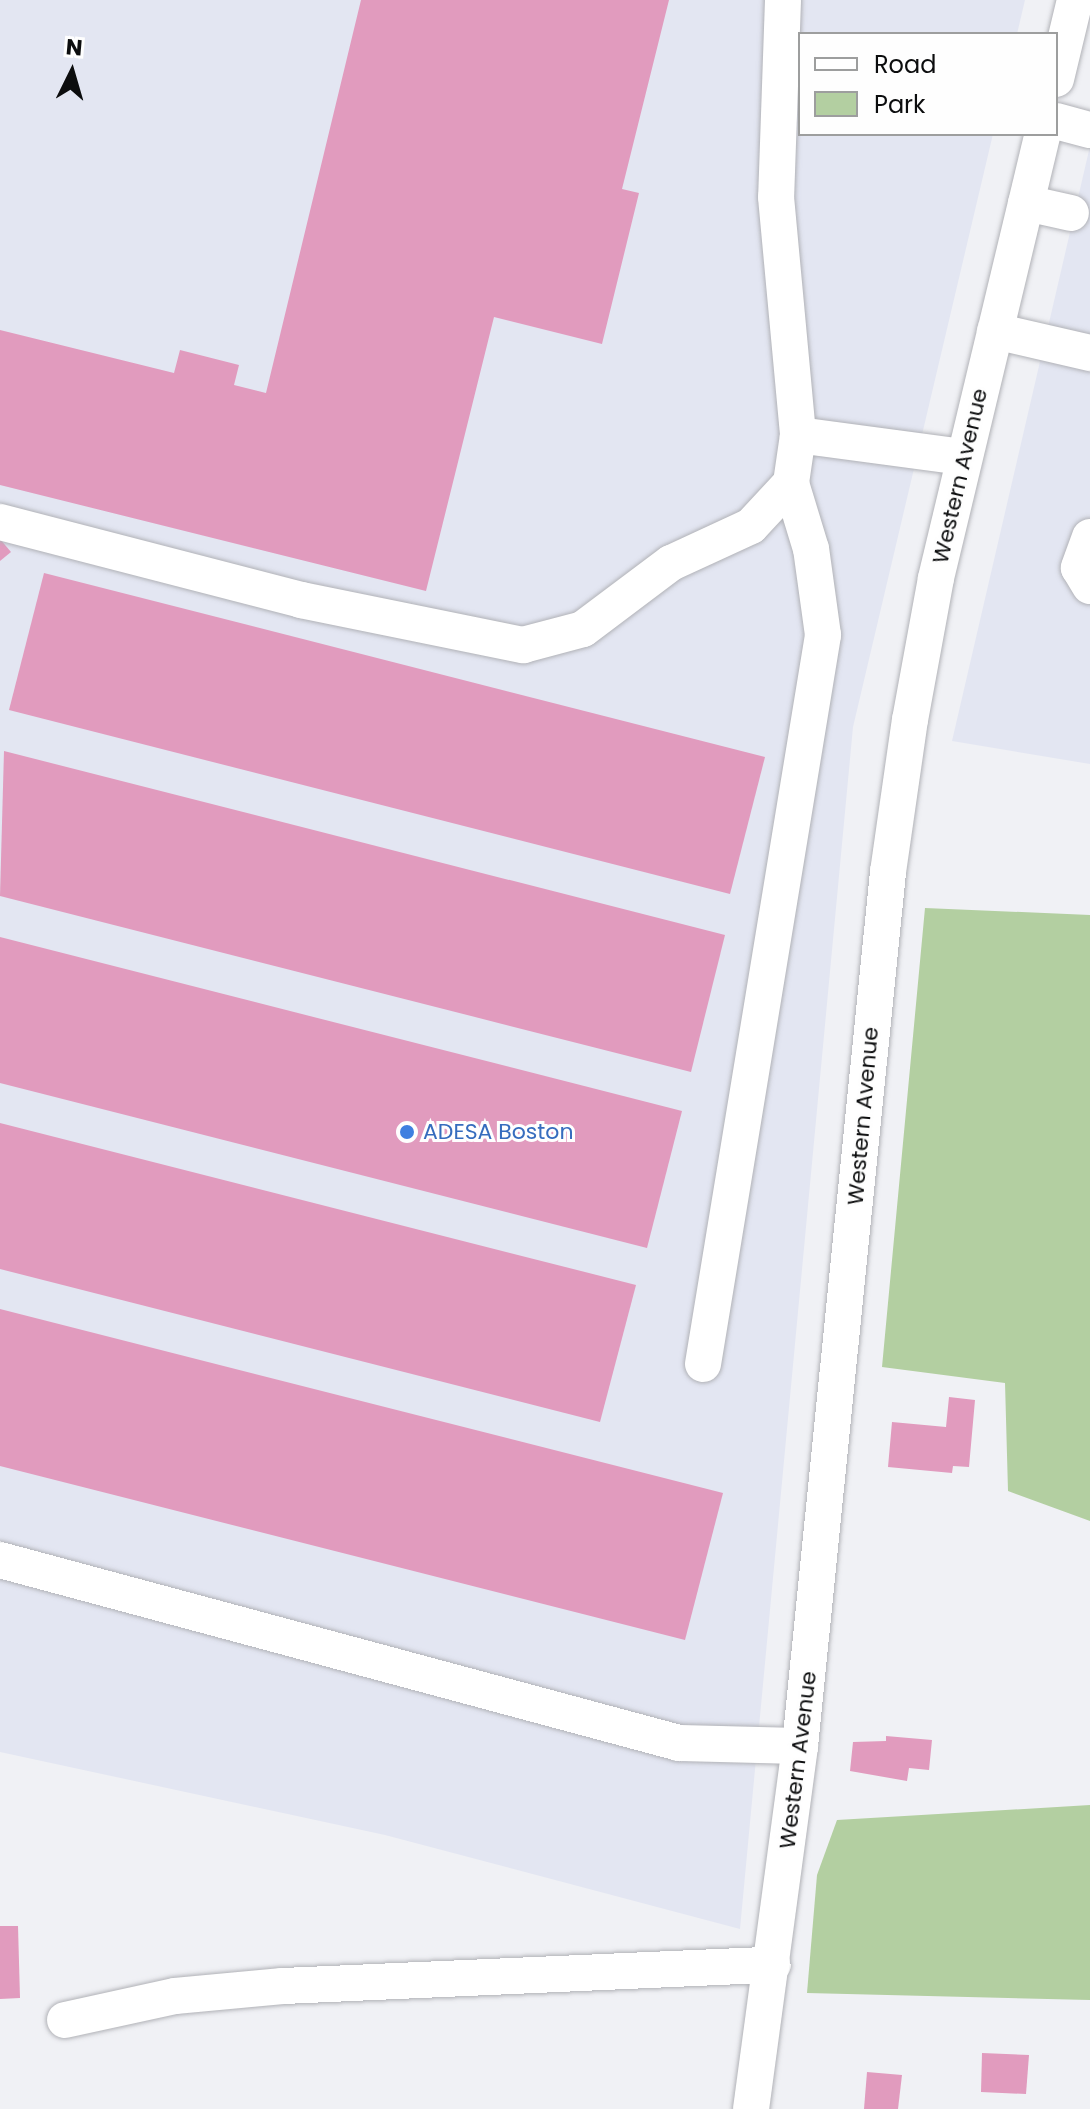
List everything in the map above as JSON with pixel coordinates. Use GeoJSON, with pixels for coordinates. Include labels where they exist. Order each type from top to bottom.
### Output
{"type":"FeatureCollection","features":[{"type":"Feature","properties":{"kind":"street"},"geometry":{"type":"LineString","coordinates":[[703,1364],[823,635],[811,549],[791,483],[798,435],[776,197],[783,0]]}},
{"type":"Feature","properties":{"kind":"street"},"geometry":{"type":"LineString","coordinates":[[1058,73],[1080,6]]}},
{"type":"Feature","properties":{"kind":"street"},"geometry":{"type":"LineString","coordinates":[[1058,122],[1090,130]]}},
{"type":"Feature","properties":{"kind":"street","name":"Western Avenue"},"geometry":{"type":"LineString","coordinates":[[751,2109],[773,1965],[800,1746],[888,872],[918,668],[963,457],[1043,136]]}},
{"type":"Feature","properties":{"kind":"street"},"geometry":{"type":"LineString","coordinates":[[1026,203],[1071,213]]}},
{"type":"Feature","properties":{"kind":"street"},"geometry":{"type":"LineString","coordinates":[[995,331],[1090,353]]}},
{"type":"Feature","properties":{"kind":"street"},"geometry":{"type":"LineString","coordinates":[[798,435],[963,457]]}},
{"type":"Feature","properties":{"kind":"street"},"geometry":{"type":"LineString","coordinates":[[0,522],[301,600],[523,645],[583,629],[671,563],[751,526],[791,483]]}},
{"type":"Feature","properties":{"kind":"street"},"geometry":{"type":"LineString","coordinates":[[1090,537],[1079,568],[1090,586]]}},
{"type":"Feature","properties":{"kind":"street"},"geometry":{"type":"LineString","coordinates":[[0,1560],[679,1743],[800,1746]]}},
{"type":"Feature","properties":{"kind":"street"},"geometry":{"type":"LineString","coordinates":[[65,2020],[175,1996],[283,1986],[773,1965]]}},
{"type":"Feature","properties":{"kind":"shaded area","name":"ADESA Boston"},"geometry":{"type":"Polygon","coordinates":[[[0,0],[1025,0],[1017,32],[798,32],[798,136],[993,136],[853,727],[740,1929],[385,1835],[0,1752],[0,0]]]}},
{"type":"Feature","properties":{"kind":"shaded area"},"geometry":{"type":"Polygon","coordinates":[[[1090,146],[1090,764],[952,741],[1090,146]]]}},
{"type":"Feature","properties":{"kind":"green space"},"geometry":{"type":"Polygon","coordinates":[[[925,908],[1090,915],[1090,1521],[1008,1491],[1005,1383],[882,1367],[925,908]]]}},
{"type":"Feature","properties":{"kind":"green space"},"geometry":{"type":"Polygon","coordinates":[[[1090,1805],[1090,2000],[807,1993],[817,1875],[837,1820],[1090,1805]]]}},
{"type":"Feature","properties":{"kind":"building"},"geometry":{"type":"Polygon","coordinates":[[[361,0],[669,0],[622,189],[639,193],[602,344],[494,317],[426,591],[0,485],[0,330],[174,373],[180,350],[239,365],[234,385],[266,393],[361,0]]]}},
{"type":"Feature","properties":{"kind":"building"},"geometry":{"type":"Polygon","coordinates":[[[0,539],[11,552],[0,561],[0,539]]]}},
{"type":"Feature","properties":{"kind":"building"},"geometry":{"type":"Polygon","coordinates":[[[44,573],[765,757],[730,894],[9,710],[44,573]]]}},
{"type":"Feature","properties":{"kind":"building"},"geometry":{"type":"Polygon","coordinates":[[[4,751],[725,935],[691,1072],[0,896],[4,751]]]}},
{"type":"Feature","properties":{"kind":"building"},"geometry":{"type":"Polygon","coordinates":[[[0,937],[682,1111],[647,1248],[0,1083],[0,937]]]}},
{"type":"Feature","properties":{"kind":"building"},"geometry":{"type":"Polygon","coordinates":[[[0,1123],[636,1285],[600,1422],[0,1269],[0,1123]]]}},
{"type":"Feature","properties":{"kind":"building"},"geometry":{"type":"Polygon","coordinates":[[[0,1309],[723,1493],[685,1640],[0,1466],[0,1309]]]}},
{"type":"Feature","properties":{"kind":"building"},"geometry":{"type":"Polygon","coordinates":[[[949,1397],[975,1400],[969,1467],[953,1466],[952,1473],[888,1467],[892,1422],[946,1427],[949,1397]]]}},
{"type":"Feature","properties":{"kind":"building"},"geometry":{"type":"Polygon","coordinates":[[[886,1736],[932,1740],[929,1770],[909,1768],[907,1781],[850,1771],[853,1742],[886,1741],[886,1736]]]}},
{"type":"Feature","properties":{"kind":"building"},"geometry":{"type":"Polygon","coordinates":[[[0,1926],[18,1926],[20,1998],[0,1999],[0,1926]]]}},
{"type":"Feature","properties":{"kind":"building"},"geometry":{"type":"Polygon","coordinates":[[[982,2053],[1029,2055],[1026,2094],[981,2092],[982,2053]]]}},
{"type":"Feature","properties":{"kind":"building"},"geometry":{"type":"Polygon","coordinates":[[[867,2072],[902,2075],[898,2109],[864,2109],[867,2072]]]}},
{"type":"Feature","properties":{"kind":"place","name":"ADESA Boston"},"geometry":{"type":"Point","coordinates":[407,1132]}}]}
